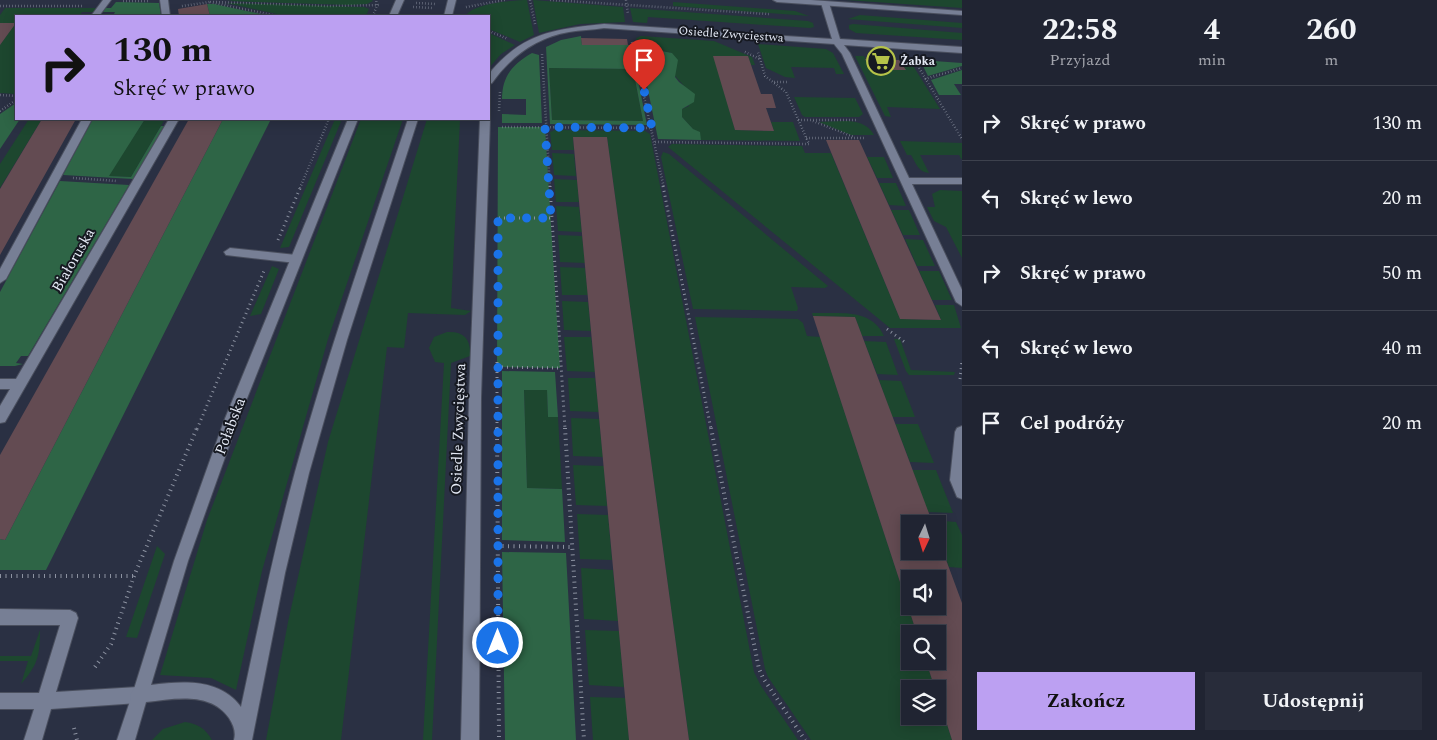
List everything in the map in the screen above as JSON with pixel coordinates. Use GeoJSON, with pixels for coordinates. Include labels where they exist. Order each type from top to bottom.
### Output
{"type":"FeatureCollection","features":[{"type":"Feature","properties":{"kind":"street"},"geometry":{"type":"LineString","coordinates":[[777,0],[962,14]]}},
{"type":"Feature","properties":{"kind":"street"},"geometry":{"type":"LineString","coordinates":[[96,15],[111,1]]}},
{"type":"Feature","properties":{"kind":"street"},"geometry":{"type":"LineString","coordinates":[[393,15],[399,2]]}},
{"type":"Feature","properties":{"kind":"street"},"geometry":{"type":"LineString","coordinates":[[825,4],[837,42],[846,53],[962,302]]}},
{"type":"Feature","properties":{"kind":"street","name":"Osiedle Zwycięstwa"},"geometry":{"type":"LineString","coordinates":[[490,80],[504,62],[522,48],[562,30],[622,27],[962,50]]}},
{"type":"Feature","properties":{"kind":"street"},"geometry":{"type":"LineString","coordinates":[[0,279],[87,120]]}},
{"type":"Feature","properties":{"kind":"street","name":"Białoruska"},"geometry":{"type":"LineString","coordinates":[[0,418],[173,120]]}},
{"type":"Feature","properties":{"kind":"street","name":"Połabska"},"geometry":{"type":"LineString","coordinates":[[126,740],[138,695],[181,561],[231,421],[353,120]]}},
{"type":"Feature","properties":{"kind":"street"},"geometry":{"type":"LineString","coordinates":[[244,736],[302,473],[327,386],[413,120]]}},
{"type":"Feature","properties":{"kind":"street","name":"Osiedle Zwycięstwa"},"geometry":{"type":"LineString","coordinates":[[470,740],[475,398],[484,120]]}},
{"type":"Feature","properties":{"kind":"street"},"geometry":{"type":"LineString","coordinates":[[906,182],[962,181]]}},
{"type":"Feature","properties":{"kind":"street"},"geometry":{"type":"LineString","coordinates":[[230,252],[296,259]]}},
{"type":"Feature","properties":{"kind":"street"},"geometry":{"type":"LineString","coordinates":[[0,384],[19,384]]}},
{"type":"Feature","properties":{"kind":"street"},"geometry":{"type":"LineString","coordinates":[[962,432],[957,480],[962,493]]}},
{"type":"Feature","properties":{"kind":"street"},"geometry":{"type":"LineString","coordinates":[[0,617],[70,618],[34,740]]}},
{"type":"Feature","properties":{"kind":"street"},"geometry":{"type":"LineString","coordinates":[[0,701],[46,701],[196,690],[217,696],[234,711],[244,736]]}},
{"type":"Feature","properties":{"kind":"path"},"geometry":{"type":"LineString","coordinates":[[111,1],[165,6],[223,0]]}},
{"type":"Feature","properties":{"kind":"path"},"geometry":{"type":"LineString","coordinates":[[376,0],[377,5]]}},
{"type":"Feature","properties":{"kind":"path"},"geometry":{"type":"LineString","coordinates":[[530,0],[535,26]]}},
{"type":"Feature","properties":{"kind":"path"},"geometry":{"type":"LineString","coordinates":[[550,0],[772,14]]}},
{"type":"Feature","properties":{"kind":"path"},"geometry":{"type":"LineString","coordinates":[[212,2],[327,6],[377,5],[399,2],[451,6]]}},
{"type":"Feature","properties":{"kind":"path"},"geometry":{"type":"LineString","coordinates":[[212,2],[272,15]]}},
{"type":"Feature","properties":{"kind":"path"},"geometry":{"type":"LineString","coordinates":[[0,6],[88,6]]}},
{"type":"Feature","properties":{"kind":"path"},"geometry":{"type":"LineString","coordinates":[[490,31],[510,40]]}},
{"type":"Feature","properties":{"kind":"path"},"geometry":{"type":"LineString","coordinates":[[630,33],[655,142],[759,669],[762,678],[805,740]]}},
{"type":"Feature","properties":{"kind":"path"},"geometry":{"type":"LineString","coordinates":[[542,47],[545,127],[584,740]]}},
{"type":"Feature","properties":{"kind":"path"},"geometry":{"type":"LineString","coordinates":[[655,142],[809,144],[786,92],[766,76],[757,50]]}},
{"type":"Feature","properties":{"kind":"path"},"geometry":{"type":"LineString","coordinates":[[913,58],[962,139]]}},
{"type":"Feature","properties":{"kind":"path"},"geometry":{"type":"LineString","coordinates":[[925,79],[962,68]]}},
{"type":"Feature","properties":{"kind":"path"},"geometry":{"type":"LineString","coordinates":[[773,82],[788,82]]}},
{"type":"Feature","properties":{"kind":"path"},"geometry":{"type":"LineString","coordinates":[[499,118],[500,90]]}},
{"type":"Feature","properties":{"kind":"path"},"geometry":{"type":"LineString","coordinates":[[0,95],[15,96]]}},
{"type":"Feature","properties":{"kind":"path"},"geometry":{"type":"LineString","coordinates":[[0,111],[15,101]]}},
{"type":"Feature","properties":{"kind":"path"},"geometry":{"type":"LineString","coordinates":[[95,667],[111,644],[134,576],[329,120]]}},
{"type":"Feature","properties":{"kind":"path"},"geometry":{"type":"LineString","coordinates":[[798,120],[859,120]]}},
{"type":"Feature","properties":{"kind":"path"},"geometry":{"type":"LineString","coordinates":[[810,120],[857,138]]}},
{"type":"Feature","properties":{"kind":"path"},"geometry":{"type":"LineString","coordinates":[[947,125],[953,125]]}},
{"type":"Feature","properties":{"kind":"path"},"geometry":{"type":"LineString","coordinates":[[498,127],[652,128]]}},
{"type":"Feature","properties":{"kind":"path"},"geometry":{"type":"LineString","coordinates":[[806,138],[884,138]]}},
{"type":"Feature","properties":{"kind":"path"},"geometry":{"type":"LineString","coordinates":[[55,178],[137,182]]}},
{"type":"Feature","properties":{"kind":"path"},"geometry":{"type":"LineString","coordinates":[[498,228],[498,218],[551,218]]}},
{"type":"Feature","properties":{"kind":"path"},"geometry":{"type":"LineString","coordinates":[[887,329],[906,344]]}},
{"type":"Feature","properties":{"kind":"path"},"geometry":{"type":"LineString","coordinates":[[498,357],[499,740]]}},
{"type":"Feature","properties":{"kind":"path"},"geometry":{"type":"LineString","coordinates":[[960,380],[962,361]]}},
{"type":"Feature","properties":{"kind":"path"},"geometry":{"type":"LineString","coordinates":[[498,367],[560,368]]}},
{"type":"Feature","properties":{"kind":"path"},"geometry":{"type":"LineString","coordinates":[[497,546],[572,547]]}},
{"type":"Feature","properties":{"kind":"path"},"geometry":{"type":"LineString","coordinates":[[0,576],[134,576]]}},
{"type":"Feature","properties":{"kind":"path"},"geometry":{"type":"LineString","coordinates":[[74,728],[77,740]]}},
{"type":"Feature","properties":{"kind":"green space"},"geometry":{"type":"Polygon","coordinates":[[[527,0],[534,35],[520,42],[490,29],[490,15],[467,15],[476,8],[503,2],[527,0]]]}},
{"type":"Feature","properties":{"kind":"green space"},"geometry":{"type":"Polygon","coordinates":[[[533,0],[623,7],[625,22],[580,24],[539,33],[533,0]]]}},
{"type":"Feature","properties":{"kind":"green space"},"geometry":{"type":"Polygon","coordinates":[[[846,0],[962,0],[962,8],[846,0]]]}},
{"type":"Feature","properties":{"kind":"green space"},"geometry":{"type":"Polygon","coordinates":[[[227,1],[373,1],[367,4],[350,5],[227,1]]]}},
{"type":"Feature","properties":{"kind":"green space"},"geometry":{"type":"Polygon","coordinates":[[[116,2],[159,3],[161,15],[114,15],[115,12],[103,12],[105,8],[111,8],[116,2]]]}},
{"type":"Feature","properties":{"kind":"green space"},"geometry":{"type":"Polygon","coordinates":[[[673,2],[795,11],[809,16],[673,6],[673,2]]]}},
{"type":"Feature","properties":{"kind":"green space"},"geometry":{"type":"Polygon","coordinates":[[[226,3],[364,7],[369,9],[366,15],[281,15],[226,3]]]}},
{"type":"Feature","properties":{"kind":"green space"},"geometry":{"type":"Polygon","coordinates":[[[207,4],[265,15],[210,15],[207,4]]]}},
{"type":"Feature","properties":{"kind":"green space"},"geometry":{"type":"Polygon","coordinates":[[[5,8],[97,8],[94,12],[82,12],[80,15],[15,15],[15,23],[0,23],[0,15],[5,8]]]}},
{"type":"Feature","properties":{"kind":"green space"},"geometry":{"type":"Polygon","coordinates":[[[630,8],[808,21],[813,23],[814,27],[648,17],[647,23],[633,22],[630,8]]]}},
{"type":"Feature","properties":{"kind":"green space"},"geometry":{"type":"Polygon","coordinates":[[[860,15],[962,23],[962,28],[848,19],[860,15]]]}},
{"type":"Feature","properties":{"kind":"green space"},"geometry":{"type":"Polygon","coordinates":[[[15,23],[15,94],[0,93],[0,45],[15,23]]]}},
{"type":"Feature","properties":{"kind":"green space"},"geometry":{"type":"Polygon","coordinates":[[[849,25],[962,33],[962,40],[856,33],[849,29],[849,25]]]}},
{"type":"Feature","properties":{"kind":"green space"},"geometry":{"type":"Polygon","coordinates":[[[490,33],[515,45],[501,54],[490,67],[490,33]]]}},
{"type":"Feature","properties":{"kind":"green space"},"geometry":{"type":"Polygon","coordinates":[[[581,36],[582,45],[631,45],[647,125],[550,124],[546,47],[561,40],[581,36]],[[549,68],[552,120],[643,121],[633,69],[549,68]]]}},
{"type":"Feature","properties":{"kind":"green space"},"geometry":{"type":"Polygon","coordinates":[[[641,36],[714,41],[752,57],[755,65],[751,65],[748,56],[714,56],[735,130],[774,131],[771,122],[793,122],[800,141],[701,140],[682,117],[682,109],[689,106],[686,88],[675,76],[672,53],[660,50],[640,51],[636,38],[641,36]]]}},
{"type":"Feature","properties":{"kind":"green space"},"geometry":{"type":"Polygon","coordinates":[[[758,44],[826,49],[833,53],[844,74],[836,74],[834,68],[791,67],[795,78],[785,77],[766,68],[758,44]]]}},
{"type":"Feature","properties":{"kind":"green space"},"geometry":{"type":"Polygon","coordinates":[[[651,49],[672,53],[678,60],[675,77],[695,94],[694,102],[682,109],[682,117],[693,129],[700,132],[701,140],[658,139],[640,51],[651,49]]]}},
{"type":"Feature","properties":{"kind":"green space"},"geometry":{"type":"Polygon","coordinates":[[[532,53],[539,55],[542,123],[502,123],[502,114],[526,115],[526,99],[502,99],[506,77],[514,66],[532,53]]]}},
{"type":"Feature","properties":{"kind":"green space"},"geometry":{"type":"Polygon","coordinates":[[[855,56],[864,56],[871,70],[905,70],[901,62],[912,64],[940,109],[887,107],[891,117],[885,116],[855,56]]]}},
{"type":"Feature","properties":{"kind":"green space"},"geometry":{"type":"Polygon","coordinates":[[[920,60],[962,63],[962,66],[928,76],[920,60]]]}},
{"type":"Feature","properties":{"kind":"green space"},"geometry":{"type":"Polygon","coordinates":[[[549,68],[633,69],[643,121],[552,120],[549,68]]]}},
{"type":"Feature","properties":{"kind":"green space"},"geometry":{"type":"Polygon","coordinates":[[[962,70],[962,84],[954,84],[961,95],[939,95],[931,80],[962,70]]]}},
{"type":"Feature","properties":{"kind":"green space"},"geometry":{"type":"Polygon","coordinates":[[[794,97],[855,98],[863,114],[859,117],[805,117],[802,115],[794,97]]]}},
{"type":"Feature","properties":{"kind":"green space"},"geometry":{"type":"Polygon","coordinates":[[[15,104],[15,120],[19,120],[0,149],[0,114],[15,104]]]}},
{"type":"Feature","properties":{"kind":"green space"},"geometry":{"type":"Polygon","coordinates":[[[28,120],[41,120],[0,188],[0,164],[28,120]]]}},
{"type":"Feature","properties":{"kind":"green space"},"geometry":{"type":"Polygon","coordinates":[[[92,120],[144,120],[109,176],[131,177],[161,126],[164,126],[133,179],[63,175],[92,120]]]}},
{"type":"Feature","properties":{"kind":"green space"},"geometry":{"type":"Polygon","coordinates":[[[144,120],[164,120],[131,177],[108,176],[144,120]]]}},
{"type":"Feature","properties":{"kind":"green space"},"geometry":{"type":"Polygon","coordinates":[[[222,120],[271,120],[46,570],[0,570],[0,539],[5,540],[222,120]]]}},
{"type":"Feature","properties":{"kind":"green space"},"geometry":{"type":"Polygon","coordinates":[[[335,120],[342,120],[289,247],[280,248],[335,120]]]}},
{"type":"Feature","properties":{"kind":"green space"},"geometry":{"type":"Polygon","coordinates":[[[361,120],[403,120],[328,339],[262,571],[236,690],[211,678],[160,675],[207,520],[361,120]]]}},
{"type":"Feature","properties":{"kind":"green space"},"geometry":{"type":"Polygon","coordinates":[[[427,120],[460,120],[451,308],[471,311],[465,315],[408,313],[404,348],[387,347],[341,740],[266,740],[288,622],[328,442],[427,120]]]}},
{"type":"Feature","properties":{"kind":"green space"},"geometry":{"type":"Polygon","coordinates":[[[850,121],[864,125],[874,135],[851,135],[819,122],[850,121]]]}},
{"type":"Feature","properties":{"kind":"green space"},"geometry":{"type":"Polygon","coordinates":[[[498,127],[545,127],[560,368],[497,367],[498,127]]]}},
{"type":"Feature","properties":{"kind":"green space"},"geometry":{"type":"Polygon","coordinates":[[[555,130],[645,131],[650,134],[754,672],[761,686],[798,740],[689,740],[607,137],[573,137],[574,150],[552,150],[550,132],[555,130]]]}},
{"type":"Feature","properties":{"kind":"green space"},"geometry":{"type":"Polygon","coordinates":[[[900,141],[962,143],[962,160],[959,155],[920,155],[929,173],[925,172],[918,167],[911,155],[907,155],[900,141]]]}},
{"type":"Feature","properties":{"kind":"green space"},"geometry":{"type":"Polygon","coordinates":[[[672,144],[802,146],[805,153],[831,153],[900,319],[941,320],[935,305],[954,305],[961,328],[890,328],[668,147],[672,144]]]}},
{"type":"Feature","properties":{"kind":"green space"},"geometry":{"type":"Polygon","coordinates":[[[663,152],[669,154],[828,286],[825,288],[791,287],[798,308],[797,311],[693,309],[661,157],[663,152]]]}},
{"type":"Feature","properties":{"kind":"green space"},"geometry":{"type":"Polygon","coordinates":[[[552,153],[574,154],[576,176],[554,175],[552,153]]]}},
{"type":"Feature","properties":{"kind":"green space"},"geometry":{"type":"Polygon","coordinates":[[[867,157],[884,157],[893,178],[877,178],[867,157]]]}},
{"type":"Feature","properties":{"kind":"green space"},"geometry":{"type":"Polygon","coordinates":[[[554,179],[577,180],[579,202],[556,202],[554,179]]]}},
{"type":"Feature","properties":{"kind":"green space"},"geometry":{"type":"Polygon","coordinates":[[[60,181],[129,185],[28,356],[21,356],[16,363],[23,364],[0,366],[0,292],[60,181]]]}},
{"type":"Feature","properties":{"kind":"green space"},"geometry":{"type":"Polygon","coordinates":[[[879,183],[896,183],[906,206],[889,205],[879,183]]]}},
{"type":"Feature","properties":{"kind":"green space"},"geometry":{"type":"Polygon","coordinates":[[[940,190],[962,191],[962,258],[946,227],[934,221],[927,207],[935,207],[932,194],[940,190]]]}},
{"type":"Feature","properties":{"kind":"green space"},"geometry":{"type":"Polygon","coordinates":[[[556,206],[579,207],[582,232],[558,231],[556,206]]]}},
{"type":"Feature","properties":{"kind":"green space"},"geometry":{"type":"Polygon","coordinates":[[[891,210],[909,210],[920,235],[903,235],[891,210]]]}},
{"type":"Feature","properties":{"kind":"green space"},"geometry":{"type":"Polygon","coordinates":[[[558,235],[582,236],[585,263],[560,262],[558,235]]]}},
{"type":"Feature","properties":{"kind":"green space"},"geometry":{"type":"Polygon","coordinates":[[[905,239],[923,240],[935,266],[917,266],[905,239]]]}},
{"type":"Feature","properties":{"kind":"green space"},"geometry":{"type":"Polygon","coordinates":[[[272,266],[279,269],[261,314],[250,316],[272,266]]]}},
{"type":"Feature","properties":{"kind":"green space"},"geometry":{"type":"Polygon","coordinates":[[[560,267],[585,268],[588,295],[562,295],[560,267]]]}},
{"type":"Feature","properties":{"kind":"green space"},"geometry":{"type":"Polygon","coordinates":[[[919,271],[939,271],[952,300],[932,300],[919,271]]]}},
{"type":"Feature","properties":{"kind":"green space"},"geometry":{"type":"Polygon","coordinates":[[[562,301],[588,302],[591,331],[564,330],[562,301]]]}},
{"type":"Feature","properties":{"kind":"green space"},"geometry":{"type":"Polygon","coordinates":[[[812,313],[843,313],[862,316],[871,320],[884,336],[862,336],[855,317],[813,316],[812,313]]]}},
{"type":"Feature","properties":{"kind":"green space"},"geometry":{"type":"Polygon","coordinates":[[[695,317],[798,319],[803,323],[807,336],[820,337],[901,585],[901,615],[911,615],[914,625],[901,625],[901,670],[929,670],[932,680],[901,680],[901,725],[946,725],[946,721],[952,740],[811,740],[768,677],[695,317]]]}},
{"type":"Feature","properties":{"kind":"green space"},"geometry":{"type":"Polygon","coordinates":[[[447,332],[458,333],[465,337],[468,341],[470,356],[451,363],[432,740],[423,740],[444,363],[435,362],[429,348],[434,337],[447,332]]]}},
{"type":"Feature","properties":{"kind":"green space"},"geometry":{"type":"Polygon","coordinates":[[[564,337],[591,337],[595,372],[567,371],[564,337]]]}},
{"type":"Feature","properties":{"kind":"green space"},"geometry":{"type":"Polygon","coordinates":[[[894,339],[900,339],[911,370],[955,372],[954,375],[909,375],[894,339]]]}},
{"type":"Feature","properties":{"kind":"green space"},"geometry":{"type":"Polygon","coordinates":[[[864,341],[886,342],[898,375],[877,374],[864,341]]]}},
{"type":"Feature","properties":{"kind":"green space"},"geometry":{"type":"Polygon","coordinates":[[[502,371],[555,372],[558,417],[548,417],[547,390],[524,390],[527,488],[562,489],[565,542],[502,540],[502,371]]]}},
{"type":"Feature","properties":{"kind":"green space"},"geometry":{"type":"Polygon","coordinates":[[[568,378],[595,378],[599,412],[570,411],[568,378]]]}},
{"type":"Feature","properties":{"kind":"green space"},"geometry":{"type":"Polygon","coordinates":[[[879,380],[901,381],[915,417],[892,417],[879,380]]]}},
{"type":"Feature","properties":{"kind":"green space"},"geometry":{"type":"Polygon","coordinates":[[[524,389],[547,390],[548,417],[558,417],[562,489],[527,488],[524,389]]]}},
{"type":"Feature","properties":{"kind":"green space"},"geometry":{"type":"Polygon","coordinates":[[[571,418],[599,419],[603,457],[573,456],[571,418]]]}},
{"type":"Feature","properties":{"kind":"green space"},"geometry":{"type":"Polygon","coordinates":[[[895,424],[918,424],[934,463],[910,462],[895,424]]]}},
{"type":"Feature","properties":{"kind":"green space"},"geometry":{"type":"Polygon","coordinates":[[[573,465],[604,466],[607,506],[576,505],[573,465]]]}},
{"type":"Feature","properties":{"kind":"green space"},"geometry":{"type":"Polygon","coordinates":[[[912,470],[936,470],[953,513],[928,512],[912,470]]]}},
{"type":"Feature","properties":{"kind":"green space"},"geometry":{"type":"Polygon","coordinates":[[[577,514],[608,515],[612,560],[580,559],[577,514]]]}},
{"type":"Feature","properties":{"kind":"green space"},"geometry":{"type":"Polygon","coordinates":[[[946,521],[956,522],[962,535],[962,568],[949,567],[946,559],[946,521]]]}},
{"type":"Feature","properties":{"kind":"green space"},"geometry":{"type":"Polygon","coordinates":[[[157,546],[165,554],[137,638],[126,637],[157,546]]]}},
{"type":"Feature","properties":{"kind":"green space"},"geometry":{"type":"Polygon","coordinates":[[[502,552],[566,553],[576,740],[505,740],[502,552]]]}},
{"type":"Feature","properties":{"kind":"green space"},"geometry":{"type":"Polygon","coordinates":[[[581,568],[613,570],[618,621],[584,619],[581,568]]]}},
{"type":"Feature","properties":{"kind":"green space"},"geometry":{"type":"Polygon","coordinates":[[[40,630],[37,659],[21,684],[28,661],[0,661],[0,656],[31,656],[40,630]]]}},
{"type":"Feature","properties":{"kind":"green space"},"geometry":{"type":"Polygon","coordinates":[[[585,630],[619,631],[624,687],[589,685],[585,630]]]}},
{"type":"Feature","properties":{"kind":"green space"},"geometry":{"type":"Polygon","coordinates":[[[590,697],[626,698],[629,740],[593,740],[590,697]]]}},
{"type":"Feature","properties":{"kind":"green space"},"geometry":{"type":"Polygon","coordinates":[[[185,722],[201,727],[212,740],[152,740],[163,729],[185,722]]]}},
{"type":"Feature","properties":{"kind":"building"},"geometry":{"type":"Polygon","coordinates":[[[207,4],[210,15],[179,15],[178,9],[207,4]]]}},
{"type":"Feature","properties":{"kind":"building"},"geometry":{"type":"Polygon","coordinates":[[[0,23],[15,23],[15,24],[0,45],[0,23]]]}},
{"type":"Feature","properties":{"kind":"building"},"geometry":{"type":"Polygon","coordinates":[[[581,38],[627,39],[628,45],[582,45],[581,38]]]}},
{"type":"Feature","properties":{"kind":"building"},"geometry":{"type":"Polygon","coordinates":[[[713,56],[748,56],[761,94],[772,94],[776,108],[766,108],[774,131],[735,130],[713,56]]]}},
{"type":"Feature","properties":{"kind":"building"},"geometry":{"type":"Polygon","coordinates":[[[865,59],[899,60],[906,70],[871,70],[865,59]]]}},
{"type":"Feature","properties":{"kind":"building"},"geometry":{"type":"Polygon","coordinates":[[[41,120],[75,120],[0,255],[0,189],[41,120]]]}},
{"type":"Feature","properties":{"kind":"building"},"geometry":{"type":"Polygon","coordinates":[[[188,120],[222,120],[5,540],[0,539],[0,455],[188,120]]]}},
{"type":"Feature","properties":{"kind":"building"},"geometry":{"type":"Polygon","coordinates":[[[573,137],[607,137],[689,740],[629,740],[573,137]]]}},
{"type":"Feature","properties":{"kind":"building"},"geometry":{"type":"Polygon","coordinates":[[[826,140],[859,140],[941,320],[900,319],[826,140]]]}},
{"type":"Feature","properties":{"kind":"building"},"geometry":{"type":"Polygon","coordinates":[[[813,316],[855,317],[930,515],[901,515],[901,560],[946,560],[962,603],[962,740],[952,740],[946,721],[946,680],[932,680],[929,670],[946,670],[946,625],[914,625],[911,615],[946,615],[946,570],[901,570],[901,585],[813,316]]]}},
{"type":"Feature","properties":{"kind":"place","name":"Żabka"},"geometry":{"type":"Point","coordinates":[881,61]}},
{"type":"Feature","properties":{"kind":"route"},"geometry":{"type":"LineString","coordinates":[[498,643],[498,218],[551,218],[545,127],[652,128],[644,90]]}}]}
